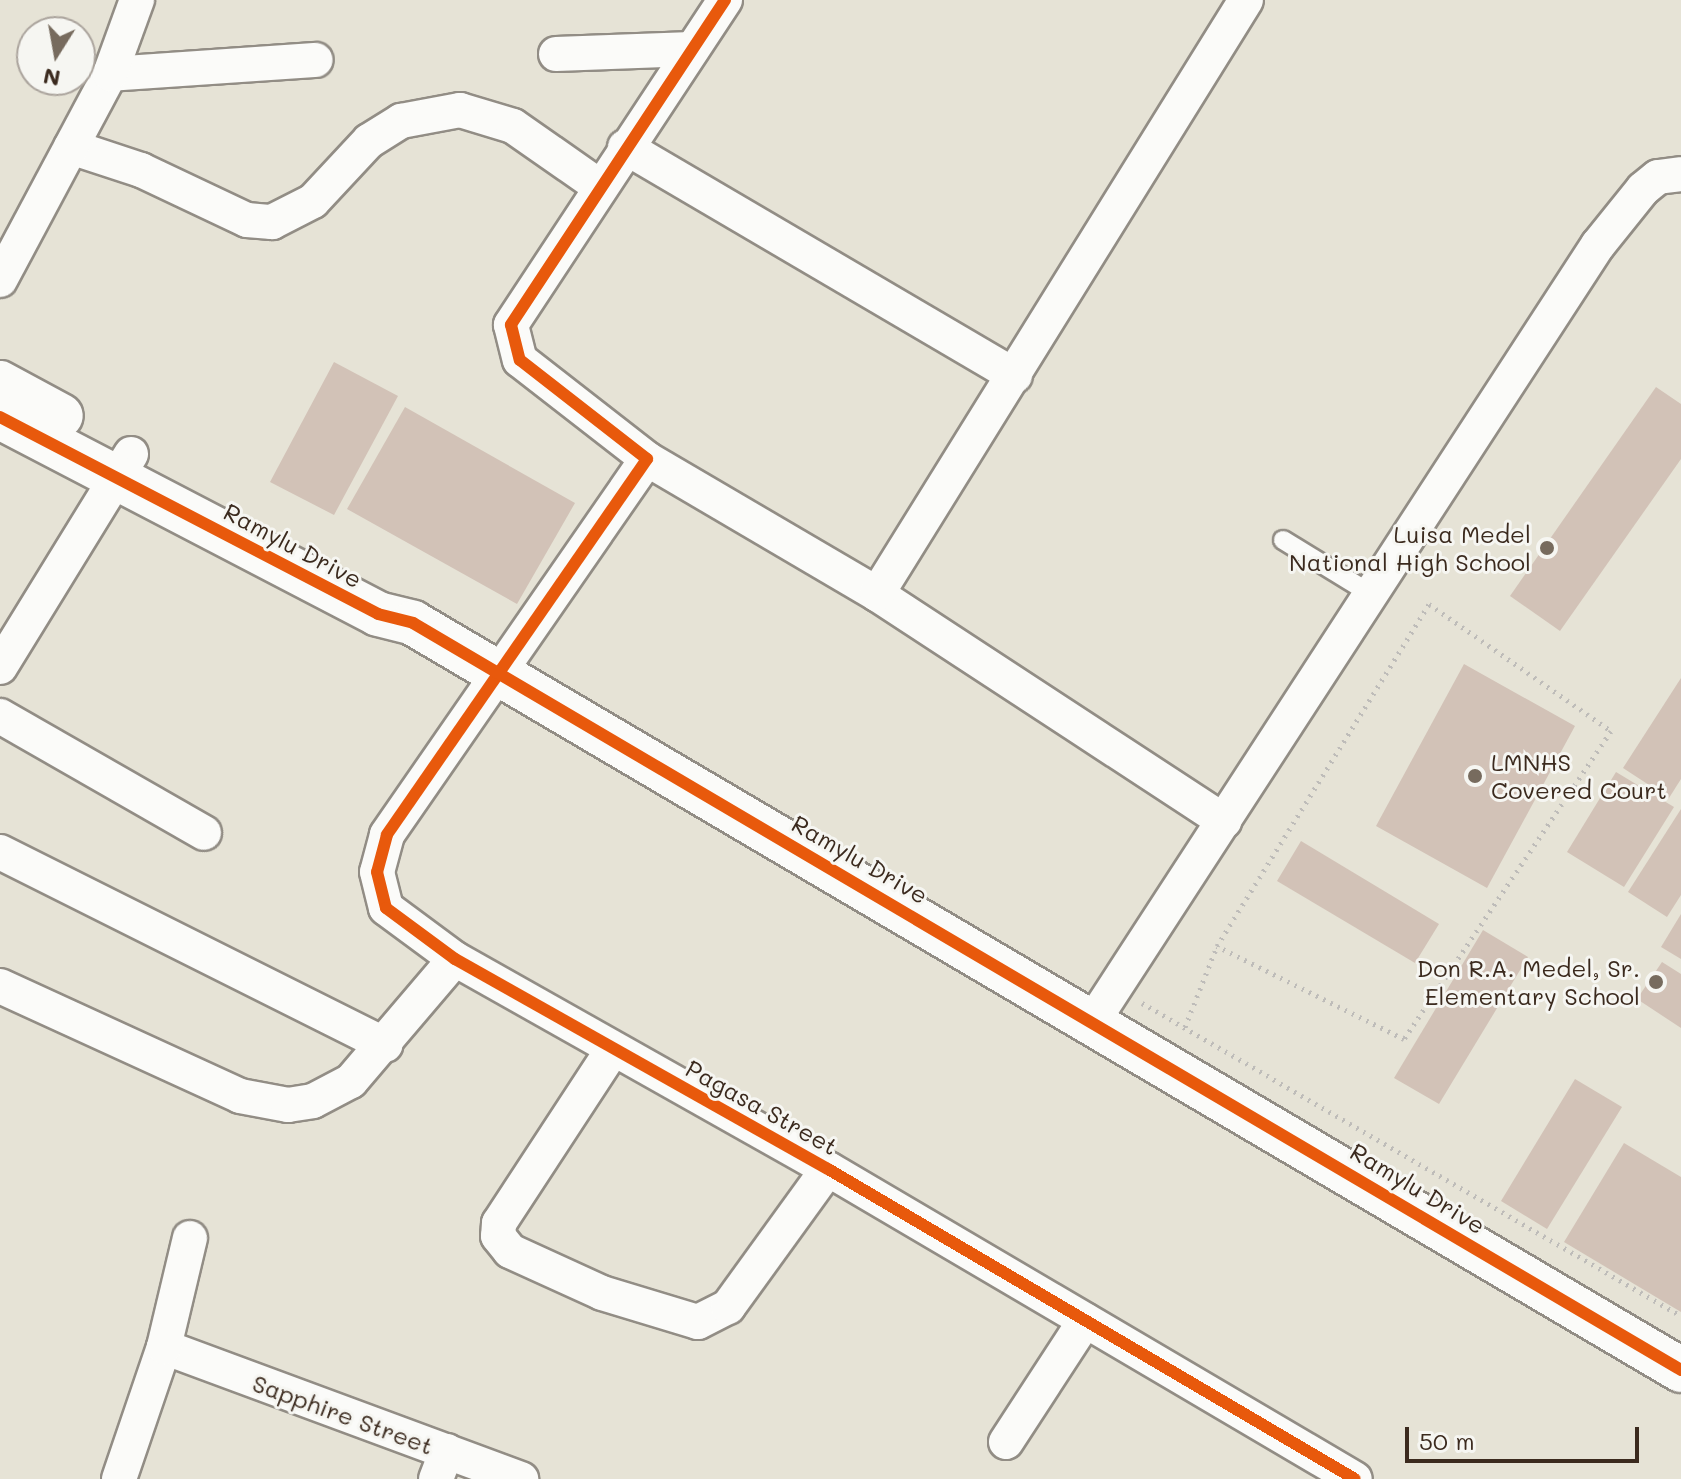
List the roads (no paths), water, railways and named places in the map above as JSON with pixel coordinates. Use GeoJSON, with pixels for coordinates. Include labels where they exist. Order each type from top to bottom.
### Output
{"type":"FeatureCollection","features":[{"type":"Feature","properties":{"kind":"street"},"geometry":{"type":"LineString","coordinates":[[0,280],[110,74],[137,0]]}},
{"type":"Feature","properties":{"kind":"street"},"geometry":{"type":"LineString","coordinates":[[725,0],[599,186],[511,325],[512,346],[520,360],[564,399],[647,459],[877,594],[1224,821]]}},
{"type":"Feature","properties":{"kind":"street"},"geometry":{"type":"LineString","coordinates":[[877,594],[1246,0]]}},
{"type":"Feature","properties":{"kind":"street"},"geometry":{"type":"LineString","coordinates":[[556,54],[692,49]]}},
{"type":"Feature","properties":{"kind":"street"},"geometry":{"type":"LineString","coordinates":[[110,74],[316,60]]}},
{"type":"Feature","properties":{"kind":"street"},"geometry":{"type":"LineString","coordinates":[[71,147],[141,170],[247,220],[272,222],[313,201],[369,141],[401,121],[460,110],[513,126],[599,186]]}},
{"type":"Feature","properties":{"kind":"street"},"geometry":{"type":"LineString","coordinates":[[625,147],[1015,376]]}},
{"type":"Feature","properties":{"kind":"street"},"geometry":{"type":"LineString","coordinates":[[1104,1005],[1598,245],[1643,189],[1658,177],[1681,174]]}},
{"type":"Feature","properties":{"kind":"street","name":"Ramylu Drive"},"geometry":{"type":"LineString","coordinates":[[0,383],[124,466],[378,614],[413,623],[500,675],[1104,1005],[1681,1370]]}},
{"type":"Feature","properties":{"kind":"street","name":"Ramylu Drive"},"geometry":{"type":"LineString","coordinates":[[0,417],[124,466]]}},
{"type":"Feature","properties":{"kind":"street","name":"Pagasa Street"},"geometry":{"type":"LineString","coordinates":[[647,459],[387,835],[377,872],[386,908],[455,959],[828,1169],[1355,1479]]}},
{"type":"Feature","properties":{"kind":"street"},"geometry":{"type":"LineString","coordinates":[[0,667],[124,466]]}},
{"type":"Feature","properties":{"kind":"street"},"geometry":{"type":"LineString","coordinates":[[0,716],[204,833]]}},
{"type":"Feature","properties":{"kind":"street"},"geometry":{"type":"LineString","coordinates":[[0,852],[385,1045]]}},
{"type":"Feature","properties":{"kind":"street"},"geometry":{"type":"LineString","coordinates":[[0,986],[240,1096],[288,1105],[332,1092],[385,1045],[455,959]]}},
{"type":"Feature","properties":{"kind":"street"},"geometry":{"type":"LineString","coordinates":[[613,1049],[499,1223],[498,1236],[510,1251],[602,1293],[698,1322],[728,1307],[828,1169]]}},
{"type":"Feature","properties":{"kind":"street"},"geometry":{"type":"LineString","coordinates":[[119,1479],[164,1347],[190,1238]]}},
{"type":"Feature","properties":{"kind":"street"},"geometry":{"type":"LineString","coordinates":[[1006,1442],[1085,1321]]}},
{"type":"Feature","properties":{"kind":"street","name":"Sapphire Street"},"geometry":{"type":"LineString","coordinates":[[164,1347],[441,1465],[521,1479]]}},
{"type":"Feature","properties":{"kind":"lane"},"geometry":{"type":"LineString","coordinates":[[1283,540],[1371,594]]}},
{"type":"Feature","properties":{"kind":"place","name":"Luisa Medel National High School"},"geometry":{"type":"Point","coordinates":[1547,548]}},
{"type":"Feature","properties":{"kind":"place","name":"LMNHS Covered Court"},"geometry":{"type":"Point","coordinates":[1475,776]}},
{"type":"Feature","properties":{"kind":"place","name":"Don R.A. Medel, Sr. Elementary School"},"geometry":{"type":"Point","coordinates":[1656,982]}}]}
